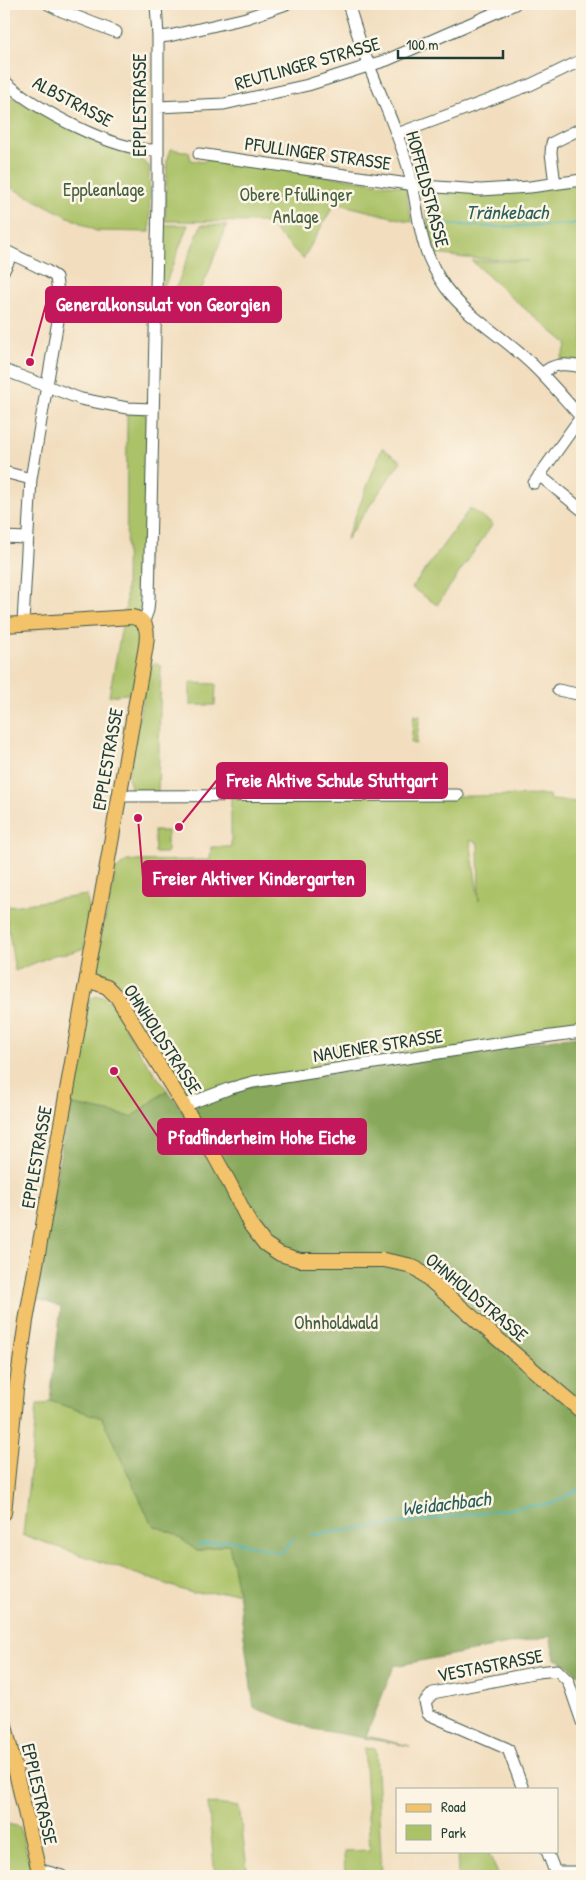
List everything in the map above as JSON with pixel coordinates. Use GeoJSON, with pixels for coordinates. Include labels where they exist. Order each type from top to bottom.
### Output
{"type":"FeatureCollection","features":[{"type":"Feature","properties":{"kind":"main road"},"geometry":{"type":"LineString","coordinates":[[4,624],[127,617],[139,618],[144,621]]}},
{"type":"Feature","properties":{"kind":"main road","name":"EPPLESTRASSE"},"geometry":{"type":"LineString","coordinates":[[4,1513],[16,1390],[26,1321],[146,644],[146,626],[144,621]]}},
{"type":"Feature","properties":{"kind":"main road","name":"OHNHOLDSTRASSE"},"geometry":{"type":"LineString","coordinates":[[87,980],[107,987],[117,997],[230,1184],[251,1226],[258,1236],[273,1250],[290,1258],[300,1260],[384,1260],[417,1269],[582,1412]]}},
{"type":"Feature","properties":{"kind":"main road","name":"EPPLESTRASSE"},"geometry":{"type":"LineString","coordinates":[[4,1721],[39,1872]]}},
{"type":"Feature","properties":{"kind":"street"},"geometry":{"type":"LineString","coordinates":[[48,4],[116,32]]}},
{"type":"Feature","properties":{"kind":"street","name":"EPPLESTRASSE"},"geometry":{"type":"LineString","coordinates":[[144,621],[149,599],[153,409],[158,150],[158,37],[156,4]]}},
{"type":"Feature","properties":{"kind":"street"},"geometry":{"type":"LineString","coordinates":[[158,37],[246,18],[286,4]]}},
{"type":"Feature","properties":{"kind":"street","name":"HOFFELDSTRASSE"},"geometry":{"type":"LineString","coordinates":[[348,4],[369,67],[397,134],[412,184],[422,240],[428,257],[443,284],[463,308],[524,357],[542,374],[582,418]]}},
{"type":"Feature","properties":{"kind":"street","name":"REUTLINGER STRASSE"},"geometry":{"type":"LineString","coordinates":[[158,107],[224,104],[308,85],[369,67],[516,4]]}},
{"type":"Feature","properties":{"kind":"street"},"geometry":{"type":"LineString","coordinates":[[397,134],[530,85],[582,60]]}},
{"type":"Feature","properties":{"kind":"street","name":"ALBSTRASSE"},"geometry":{"type":"LineString","coordinates":[[4,81],[12,89],[59,117],[96,135],[129,147],[158,150]]}},
{"type":"Feature","properties":{"kind":"street"},"geometry":{"type":"LineString","coordinates":[[555,184],[551,153],[552,143],[582,128]]}},
{"type":"Feature","properties":{"kind":"street","name":"PFULLINGER STRASSE"},"geometry":{"type":"LineString","coordinates":[[199,154],[412,184],[481,190],[582,180]]}},
{"type":"Feature","properties":{"kind":"street"},"geometry":{"type":"LineString","coordinates":[[4,270],[8,252],[56,277],[60,309],[31,478],[26,538],[23,623]]}},
{"type":"Feature","properties":{"kind":"street"},"geometry":{"type":"LineString","coordinates":[[542,374],[547,368],[559,364],[582,367]]}},
{"type":"Feature","properties":{"kind":"street"},"geometry":{"type":"LineString","coordinates":[[4,370],[46,387],[102,404],[127,408],[153,409]]}},
{"type":"Feature","properties":{"kind":"street"},"geometry":{"type":"LineString","coordinates":[[582,418],[537,479],[582,510]]}},
{"type":"Feature","properties":{"kind":"street"},"geometry":{"type":"LineString","coordinates":[[4,472],[31,478]]}},
{"type":"Feature","properties":{"kind":"street"},"geometry":{"type":"LineString","coordinates":[[4,537],[26,538]]}},
{"type":"Feature","properties":{"kind":"street"},"geometry":{"type":"LineString","coordinates":[[558,690],[582,695]]}},
{"type":"Feature","properties":{"kind":"street"},"geometry":{"type":"LineString","coordinates":[[120,796],[458,795]]}},
{"type":"Feature","properties":{"kind":"street","name":"NAUENER STRASSE"},"geometry":{"type":"LineString","coordinates":[[183,1106],[253,1082],[582,1032]]}},
{"type":"Feature","properties":{"kind":"street","name":"VESTASTRASSE"},"geometry":{"type":"LineString","coordinates":[[523,1788],[508,1749],[428,1714],[425,1702],[432,1694],[538,1672],[557,1670],[568,1681],[582,1722]]}},
{"type":"Feature","properties":{"kind":"street"},"geometry":{"type":"LineString","coordinates":[[547,1852],[556,1872],[582,1872]]}},
{"type":"Feature","properties":{"kind":"street"},"geometry":{"type":"LineString","coordinates":[[39,1872],[62,1876]]}},
{"type":"Feature","properties":{"kind":"green space","name":"Eppleanlage"},"geometry":{"type":"Polygon","coordinates":[[[12,97],[97,143],[141,159],[149,166],[150,232],[96,231],[4,184],[4,105],[12,97]]]}},
{"type":"Feature","properties":{"kind":"green space","name":"Obere Pfullinger Anlage"},"geometry":{"type":"Polygon","coordinates":[[[171,149],[189,152],[191,160],[203,162],[208,159],[405,187],[412,222],[335,203],[303,259],[270,226],[263,222],[165,221],[167,161],[171,149]]]}},
{"type":"Feature","properties":{"kind":"green space"},"geometry":{"type":"Polygon","coordinates":[[[582,185],[582,367],[559,364],[567,344],[472,261],[529,261],[465,258],[437,254],[430,235],[422,191],[582,185]]]}},
{"type":"Feature","properties":{"kind":"green space"},"geometry":{"type":"Polygon","coordinates":[[[164,225],[188,225],[164,288],[161,286],[164,225]]]}},
{"type":"Feature","properties":{"kind":"green space"},"geometry":{"type":"Polygon","coordinates":[[[201,225],[227,225],[192,313],[172,298],[201,225]]]}},
{"type":"Feature","properties":{"kind":"green space"},"geometry":{"type":"Polygon","coordinates":[[[127,412],[142,412],[147,416],[148,423],[145,598],[139,609],[141,629],[135,693],[109,696],[126,605],[127,412]]]}},
{"type":"Feature","properties":{"kind":"green space"},"geometry":{"type":"Polygon","coordinates":[[[382,448],[401,461],[346,540],[382,448]]]}},
{"type":"Feature","properties":{"kind":"green space"},"geometry":{"type":"Polygon","coordinates":[[[470,508],[493,524],[437,605],[412,588],[470,508]]]}},
{"type":"Feature","properties":{"kind":"green space"},"geometry":{"type":"Polygon","coordinates":[[[156,663],[161,666],[158,793],[132,790],[128,778],[149,665],[156,663]]]}},
{"type":"Feature","properties":{"kind":"green space"},"geometry":{"type":"Polygon","coordinates":[[[190,683],[216,684],[215,705],[190,705],[190,683]]]}},
{"type":"Feature","properties":{"kind":"green space"},"geometry":{"type":"Polygon","coordinates":[[[414,715],[420,716],[416,744],[411,743],[414,715]]]}},
{"type":"Feature","properties":{"kind":"green space"},"geometry":{"type":"Polygon","coordinates":[[[231,792],[465,796],[549,795],[550,800],[582,802],[582,1022],[497,1041],[189,1099],[121,984],[94,968],[116,869],[127,861],[210,860],[211,847],[231,847],[231,792]],[[470,840],[479,901],[478,843],[470,840]]]}},
{"type":"Feature","properties":{"kind":"green space"},"geometry":{"type":"Polygon","coordinates":[[[154,831],[167,831],[167,853],[155,853],[154,831]]]}},
{"type":"Feature","properties":{"kind":"green space"},"geometry":{"type":"Polygon","coordinates":[[[87,895],[88,905],[91,908],[84,948],[54,955],[15,971],[5,907],[87,895]]]}},
{"type":"Feature","properties":{"kind":"green space"},"geometry":{"type":"Polygon","coordinates":[[[97,996],[105,997],[113,1004],[139,1052],[167,1090],[132,1117],[69,1104],[89,999],[97,996]]]}},
{"type":"Feature","properties":{"kind":"green space","name":"Ohnholdwald"},"geometry":{"type":"Polygon","coordinates":[[[582,1035],[582,1673],[576,1674],[570,1666],[555,1659],[550,1636],[394,1666],[366,1736],[410,1746],[313,1729],[254,1708],[238,1592],[229,1544],[197,1551],[175,1534],[155,1526],[150,1521],[102,1418],[50,1401],[61,1307],[35,1298],[69,1104],[132,1117],[167,1090],[181,1109],[236,1089],[582,1035]]]}},
{"type":"Feature","properties":{"kind":"green space"},"geometry":{"type":"Polygon","coordinates":[[[50,1401],[102,1418],[150,1521],[155,1526],[175,1534],[197,1551],[229,1544],[238,1592],[192,1593],[23,1535],[37,1405],[44,1405],[50,1401]]]}},
{"type":"Feature","properties":{"kind":"green space"},"geometry":{"type":"Polygon","coordinates":[[[364,1748],[376,1749],[382,1876],[345,1876],[344,1851],[370,1850],[364,1748]]]}},
{"type":"Feature","properties":{"kind":"green space"},"geometry":{"type":"Polygon","coordinates":[[[208,1803],[239,1807],[248,1876],[215,1876],[208,1803]]]}},
{"type":"Feature","properties":{"kind":"green space"},"geometry":{"type":"Polygon","coordinates":[[[4,1823],[20,1827],[33,1876],[4,1876],[4,1823]]]}},
{"type":"Feature","properties":{"kind":"green space"},"geometry":{"type":"Polygon","coordinates":[[[457,1852],[488,1852],[499,1876],[458,1876],[457,1852]]]}},
{"type":"Feature","properties":{"kind":"waterway","name":"Tränkebach"},"geometry":{"type":"LineString","coordinates":[[431,223],[495,227],[572,224],[582,220]]}},
{"type":"Feature","properties":{"kind":"waterway","name":"Weidachbach"},"geometry":{"type":"LineString","coordinates":[[311,1535],[554,1503],[582,1489]]}},
{"type":"Feature","properties":{"kind":"waterway","name":"Weidachbach"},"geometry":{"type":"LineString","coordinates":[[198,1545],[230,1540],[281,1553],[294,1538]]}},
{"type":"Feature","properties":{"kind":"place","name":"Generalkonsulat von Georgien"},"geometry":{"type":"Point","coordinates":[30,362]}},
{"type":"Feature","properties":{"kind":"place","name":"Freier Aktiver Kindergarten"},"geometry":{"type":"Point","coordinates":[138,818]}},
{"type":"Feature","properties":{"kind":"place","name":"Freie Aktive Schule Stuttgart"},"geometry":{"type":"Point","coordinates":[179,827]}},
{"type":"Feature","properties":{"kind":"place","name":"Pfadfinderheim Hohe Eiche"},"geometry":{"type":"Point","coordinates":[114,1071]}}]}
